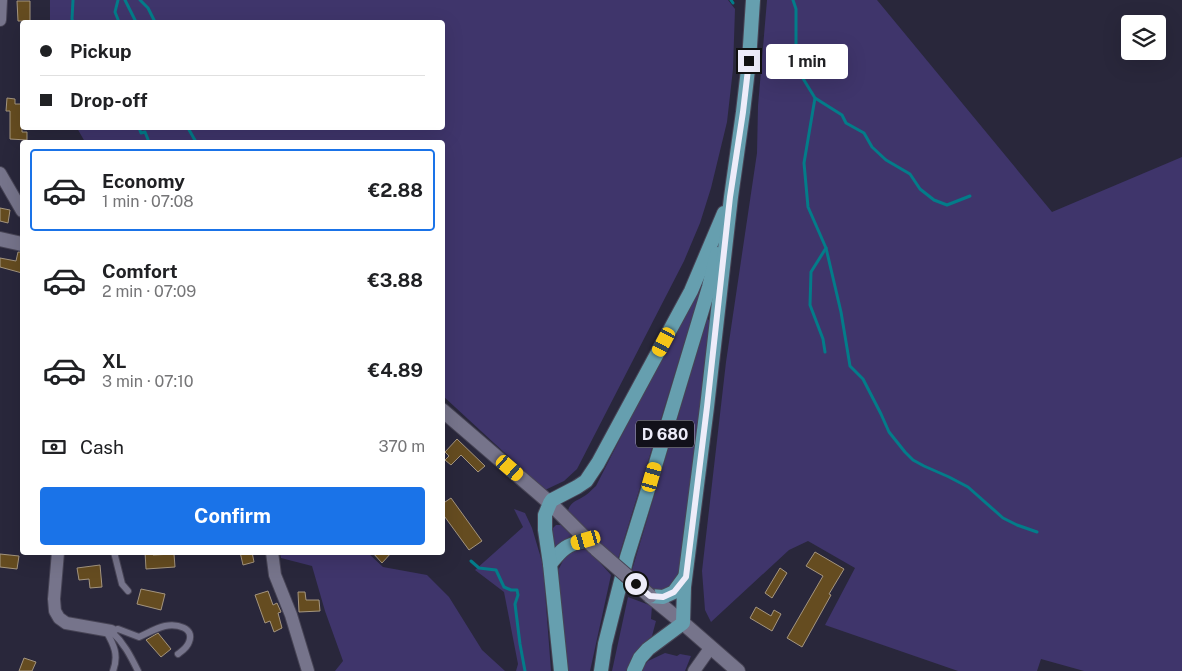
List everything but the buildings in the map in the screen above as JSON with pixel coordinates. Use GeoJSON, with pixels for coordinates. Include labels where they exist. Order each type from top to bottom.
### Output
{"type":"FeatureCollection","features":[{"type":"Feature","properties":{"kind":"main road","name":"D 680"},"geometry":{"type":"LineString","coordinates":[[600,671],[627,557],[709,287],[730,197],[749,61],[753,0]]}},
{"type":"Feature","properties":{"kind":"main road"},"geometry":{"type":"LineString","coordinates":[[561,671],[545,530],[545,515],[552,500],[578,488],[586,481],[598,463],[692,291],[730,197]]}},
{"type":"Feature","properties":{"kind":"main road"},"geometry":{"type":"LineString","coordinates":[[683,623],[684,587],[706,416],[730,197]]}},
{"type":"Feature","properties":{"kind":"main road"},"geometry":{"type":"LineString","coordinates":[[0,240],[20,244]]}},
{"type":"Feature","properties":{"kind":"main road"},"geometry":{"type":"LineString","coordinates":[[445,413],[550,503],[591,544],[738,671]]}},
{"type":"Feature","properties":{"kind":"main road"},"geometry":{"type":"LineString","coordinates":[[550,564],[563,549],[574,543],[591,544]]}},
{"type":"Feature","properties":{"kind":"main road"},"geometry":{"type":"LineString","coordinates":[[650,596],[663,597],[674,592],[686,577]]}},
{"type":"Feature","properties":{"kind":"main road"},"geometry":{"type":"LineString","coordinates":[[634,671],[640,658],[648,649],[683,623]]}},
{"type":"Feature","properties":{"kind":"street"},"geometry":{"type":"LineString","coordinates":[[0,0],[0,20]]}},
{"type":"Feature","properties":{"kind":"street"},"geometry":{"type":"LineString","coordinates":[[0,173],[20,208]]}},
{"type":"Feature","properties":{"kind":"street"},"geometry":{"type":"LineString","coordinates":[[58,555],[54,599],[55,611],[59,618],[66,623],[109,631]]}},
{"type":"Feature","properties":{"kind":"street"},"geometry":{"type":"LineString","coordinates":[[272,555],[275,575],[291,615],[308,671]]}},
{"type":"Feature","properties":{"kind":"street"},"geometry":{"type":"LineString","coordinates":[[694,671],[711,647]]}},
{"type":"Feature","properties":{"kind":"lane"},"geometry":{"type":"LineString","coordinates":[[115,555],[122,584],[128,591]]}},
{"type":"Feature","properties":{"kind":"lane"},"geometry":{"type":"LineString","coordinates":[[109,631],[118,629],[139,637],[156,628],[176,625],[183,627],[188,631],[190,641],[186,648],[178,654]]}},
{"type":"Feature","properties":{"kind":"lane"},"geometry":{"type":"LineString","coordinates":[[109,631],[114,646],[116,664],[113,671]]}},
{"type":"Feature","properties":{"kind":"lane"},"geometry":{"type":"LineString","coordinates":[[109,631],[121,640],[138,671]]}},
{"type":"Feature","properties":{"kind":"shaded area"},"geometry":{"type":"Polygon","coordinates":[[[50,0],[728,0],[735,9],[733,69],[727,122],[711,188],[700,223],[684,261],[577,469],[564,481],[545,490],[445,398],[445,140],[84,140],[78,130],[445,130],[445,20],[50,20],[50,0]]]}},
{"type":"Feature","properties":{"kind":"shaded area"},"geometry":{"type":"Polygon","coordinates":[[[767,0],[877,0],[1052,212],[1182,157],[1182,671],[1084,671],[1041,659],[1037,671],[958,671],[825,625],[855,568],[808,541],[789,550],[711,622],[705,610],[702,571],[726,362],[757,153],[758,106],[767,0]]]}},
{"type":"Feature","properties":{"kind":"shaded area"},"geometry":{"type":"Polygon","coordinates":[[[702,277],[702,285],[618,559],[567,513],[572,503],[586,495],[596,486],[702,277]]]}},
{"type":"Feature","properties":{"kind":"shaded area"},"geometry":{"type":"Polygon","coordinates":[[[707,319],[711,321],[683,566],[669,586],[655,592],[632,570],[707,319]]]}},
{"type":"Feature","properties":{"kind":"shaded area"},"geometry":{"type":"Polygon","coordinates":[[[514,509],[525,513],[532,528],[543,565],[551,671],[516,671],[518,664],[504,592],[475,570],[523,527],[514,509]]]}},
{"type":"Feature","properties":{"kind":"shaded area"},"geometry":{"type":"Polygon","coordinates":[[[556,525],[561,525],[574,537],[553,553],[552,534],[553,528],[556,525]]]}},
{"type":"Feature","properties":{"kind":"shaded area"},"geometry":{"type":"Polygon","coordinates":[[[588,549],[611,575],[590,671],[565,671],[556,574],[565,557],[576,550],[588,549]]]}},
{"type":"Feature","properties":{"kind":"shaded area"},"geometry":{"type":"Polygon","coordinates":[[[280,555],[370,555],[383,567],[427,575],[449,597],[482,650],[505,671],[335,671],[343,661],[325,611],[312,566],[281,558],[280,555]]]}},
{"type":"Feature","properties":{"kind":"shaded area"},"geometry":{"type":"Polygon","coordinates":[[[628,597],[652,606],[651,619],[656,621],[652,636],[643,644],[631,660],[626,671],[612,671],[628,597]]]}},
{"type":"Feature","properties":{"kind":"shaded area"},"geometry":{"type":"Polygon","coordinates":[[[665,653],[677,656],[680,654],[691,656],[685,671],[640,671],[648,661],[665,653]]]}},
{"type":"Feature","properties":{"kind":"waterway"},"geometry":{"type":"LineString","coordinates":[[72,20],[73,0]]}},
{"type":"Feature","properties":{"kind":"waterway"},"geometry":{"type":"LineString","coordinates":[[118,0],[115,12],[118,20]]}},
{"type":"Feature","properties":{"kind":"waterway"},"geometry":{"type":"LineString","coordinates":[[125,0],[135,20]]}},
{"type":"Feature","properties":{"kind":"waterway"},"geometry":{"type":"LineString","coordinates":[[140,0],[148,8],[154,20]]}},
{"type":"Feature","properties":{"kind":"waterway"},"geometry":{"type":"LineString","coordinates":[[793,0],[796,9],[796,64],[815,98],[804,163],[808,207],[826,248],[841,312],[850,366],[863,379],[889,432],[913,460],[968,487],[1003,518],[1037,532]]}},
{"type":"Feature","properties":{"kind":"waterway"},"geometry":{"type":"LineString","coordinates":[[815,98],[842,115],[846,123],[864,133],[872,147],[886,160],[910,174],[920,189],[934,200],[947,205],[970,196]]}},
{"type":"Feature","properties":{"kind":"waterway"},"geometry":{"type":"LineString","coordinates":[[140,130],[141,133],[145,132],[148,140]]}},
{"type":"Feature","properties":{"kind":"waterway"},"geometry":{"type":"LineString","coordinates":[[189,130],[195,140]]}},
{"type":"Feature","properties":{"kind":"waterway"},"geometry":{"type":"LineString","coordinates":[[825,352],[823,339],[810,305],[811,272],[826,248]]}},
{"type":"Feature","properties":{"kind":"waterway"},"geometry":{"type":"LineString","coordinates":[[471,561],[479,568],[496,570],[504,587],[517,590],[518,595],[515,604],[525,671]]}},
{"type":"Feature","properties":{"kind":"route"},"geometry":{"type":"LineString","coordinates":[[636,584],[650,596],[663,597],[674,592],[686,577],[730,197],[749,61]]}}]}
